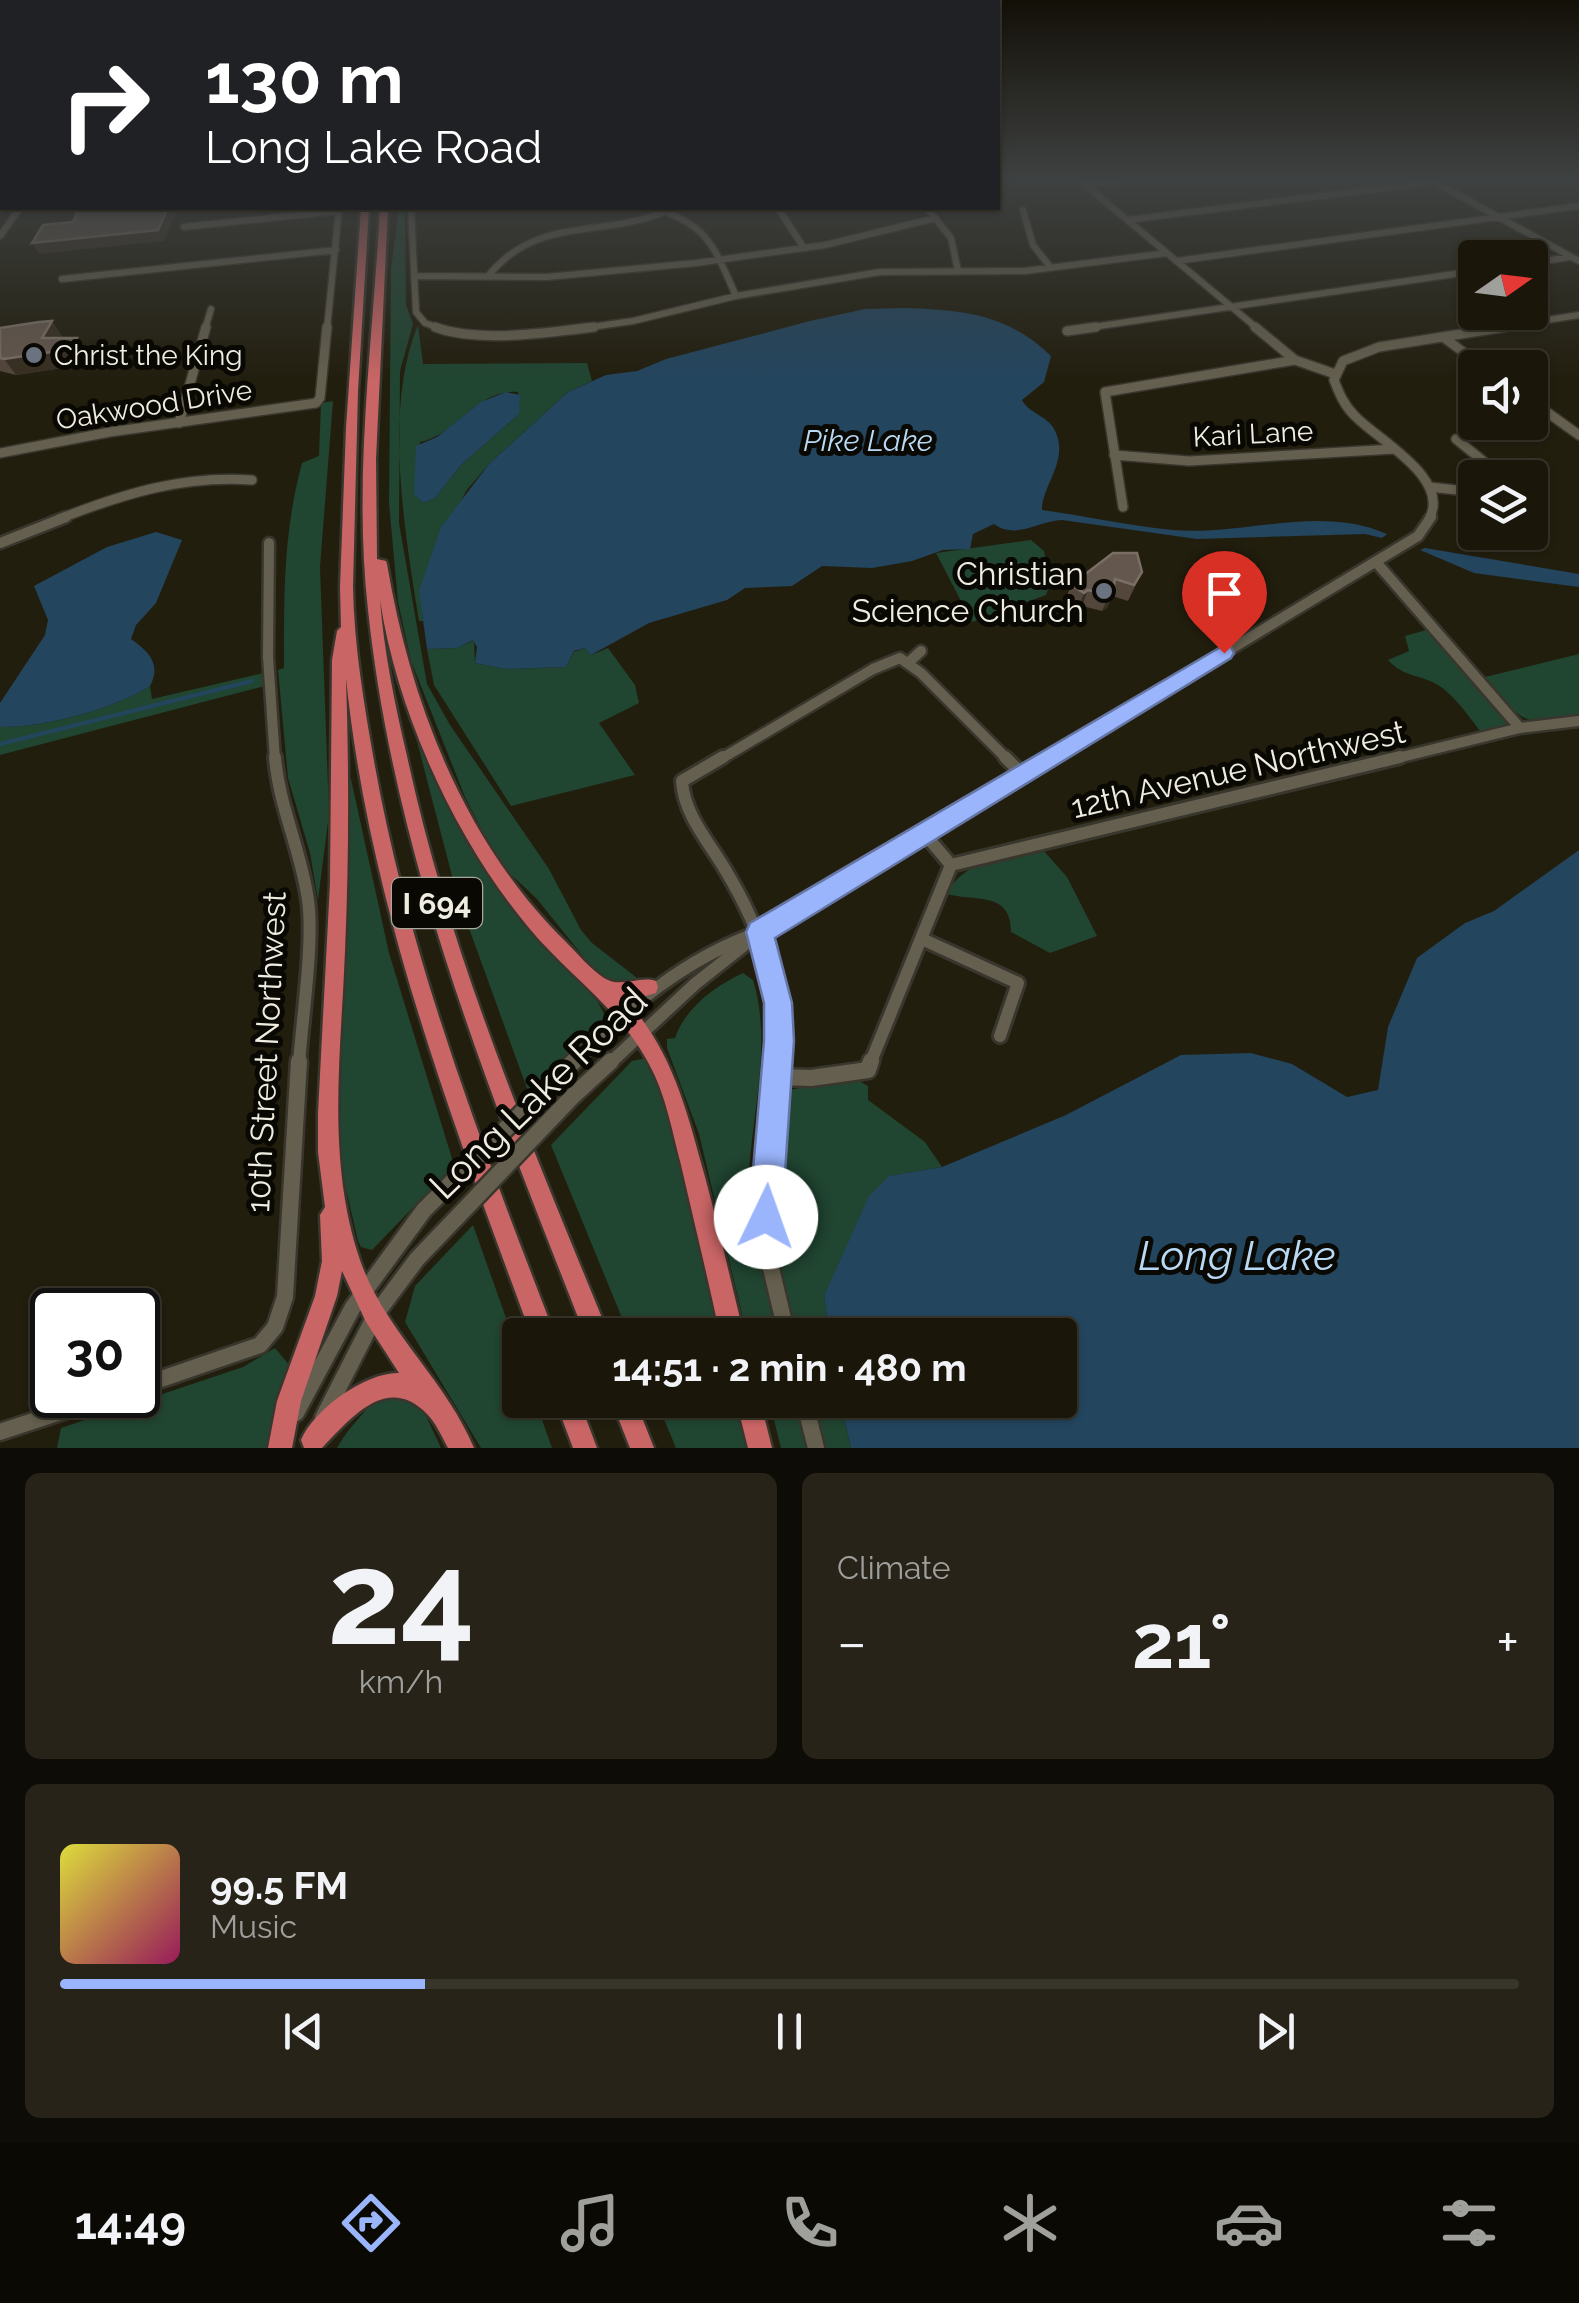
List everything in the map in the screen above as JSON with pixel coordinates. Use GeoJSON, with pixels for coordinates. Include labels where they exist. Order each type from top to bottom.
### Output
{"type":"FeatureCollection","features":[{"type":"Feature","properties":{"kind":"highway"},"geometry":{"type":"LineString","coordinates":[[359,246],[361,250]]}},
{"type":"Feature","properties":{"kind":"highway","name":"I 694"},"geometry":{"type":"LineString","coordinates":[[361,246],[347,612],[365,764],[410,956],[457,1107],[537,1318]]}},
{"type":"Feature","properties":{"kind":"highway","name":"I 694"},"geometry":{"type":"LineString","coordinates":[[383,246],[373,449],[374,608],[384,686],[413,818],[479,1035],[590,1318]]}},
{"type":"Feature","properties":{"kind":"highway"},"geometry":{"type":"LineString","coordinates":[[382,260],[388,246]]}},
{"type":"Feature","properties":{"kind":"highway"},"geometry":{"type":"LineString","coordinates":[[373,449],[387,608],[406,674],[450,784],[502,884],[553,944],[643,1034],[672,1093],[728,1318]]}},
{"type":"Feature","properties":{"kind":"highway"},"geometry":{"type":"LineString","coordinates":[[280,1448],[289,1401],[314,1338],[333,1261],[327,1114],[339,882],[339,660],[347,612]]}},
{"type":"Feature","properties":{"kind":"highway"},"geometry":{"type":"LineString","coordinates":[[596,986],[624,992],[649,988]]}},
{"type":"Feature","properties":{"kind":"highway"},"geometry":{"type":"LineString","coordinates":[[332,1190],[346,1250],[361,1289],[462,1448]]}},
{"type":"Feature","properties":{"kind":"highway"},"geometry":{"type":"LineString","coordinates":[[311,1444],[355,1399],[391,1382],[417,1390],[445,1416]]}},
{"type":"Feature","properties":{"kind":"highway"},"geometry":{"type":"LineString","coordinates":[[573,1418],[584,1448]]}},
{"type":"Feature","properties":{"kind":"highway"},"geometry":{"type":"LineString","coordinates":[[630,1418],[642,1448]]}},
{"type":"Feature","properties":{"kind":"highway"},"geometry":{"type":"LineString","coordinates":[[752,1418],[760,1448]]}},
{"type":"Feature","properties":{"kind":"street"},"geometry":{"type":"LineString","coordinates":[[62,279],[336,250],[336,246]]}},
{"type":"Feature","properties":{"kind":"street"},"geometry":{"type":"LineString","coordinates":[[413,246],[416,312],[425,323],[442,331],[480,336],[584,330],[736,296],[880,272],[1052,268],[1166,253]]}},
{"type":"Feature","properties":{"kind":"street"},"geometry":{"type":"LineString","coordinates":[[488,276],[511,251],[521,246]]}},
{"type":"Feature","properties":{"kind":"street"},"geometry":{"type":"LineString","coordinates":[[711,246],[736,296]]}},
{"type":"Feature","properties":{"kind":"street"},"geometry":{"type":"LineString","coordinates":[[414,276],[448,272],[549,278],[818,246]]}},
{"type":"Feature","properties":{"kind":"street"},"geometry":{"type":"LineString","coordinates":[[953,246],[958,271]]}},
{"type":"Feature","properties":{"kind":"street"},"geometry":{"type":"LineString","coordinates":[[1033,246],[1052,268]]}},
{"type":"Feature","properties":{"kind":"street"},"geometry":{"type":"LineString","coordinates":[[1157,246],[1296,360],[1335,374]]}},
{"type":"Feature","properties":{"kind":"street"},"geometry":{"type":"LineString","coordinates":[[1176,261],[1289,246]]}},
{"type":"Feature","properties":{"kind":"street"},"geometry":{"type":"LineString","coordinates":[[1552,246],[1576,258]]}},
{"type":"Feature","properties":{"kind":"street","name":"Oakwood Drive"},"geometry":{"type":"LineString","coordinates":[[0,454],[316,402],[320,398],[336,250]]}},
{"type":"Feature","properties":{"kind":"street"},"geometry":{"type":"LineString","coordinates":[[1548,261],[1576,258]]}},
{"type":"Feature","properties":{"kind":"street"},"geometry":{"type":"LineString","coordinates":[[1067,331],[1458,274]]}},
{"type":"Feature","properties":{"kind":"street"},"geometry":{"type":"LineString","coordinates":[[179,423],[212,309]]}},
{"type":"Feature","properties":{"kind":"street"},"geometry":{"type":"LineString","coordinates":[[1458,490],[1430,487],[1342,402],[1335,387],[1335,374],[1343,362],[1361,352],[1577,317]]}},
{"type":"Feature","properties":{"kind":"street"},"geometry":{"type":"LineString","coordinates":[[1443,337],[1461,350]]}},
{"type":"Feature","properties":{"kind":"street"},"geometry":{"type":"LineString","coordinates":[[1123,507],[1105,392],[1296,360]]}},
{"type":"Feature","properties":{"kind":"street"},"geometry":{"type":"LineString","coordinates":[[1548,413],[1579,436]]}},
{"type":"Feature","properties":{"kind":"street"},"geometry":{"type":"LineString","coordinates":[[1456,439],[1482,460]]}},
{"type":"Feature","properties":{"kind":"street","name":"Kari Lane"},"geometry":{"type":"LineString","coordinates":[[1114,455],[1189,461],[1394,449]]}},
{"type":"Feature","properties":{"kind":"street"},"geometry":{"type":"LineString","coordinates":[[0,543],[123,494],[172,484],[252,480]]}},
{"type":"Feature","properties":{"kind":"street","name":"Long Lake Road"},"geometry":{"type":"LineString","coordinates":[[376,1314],[417,1258],[573,1096],[760,932],[1376,562],[1424,530],[1433,514],[1430,487]]}},
{"type":"Feature","properties":{"kind":"street","name":"10th Street Northwest"},"geometry":{"type":"LineString","coordinates":[[160,1380],[249,1351],[268,1338],[276,1326],[284,1297],[309,906],[298,844],[278,795],[268,657],[268,544]]}},
{"type":"Feature","properties":{"kind":"street"},"geometry":{"type":"LineString","coordinates":[[1376,562],[1520,728]]}},
{"type":"Feature","properties":{"kind":"street"},"geometry":{"type":"LineString","coordinates":[[909,662],[921,651]]}},
{"type":"Feature","properties":{"kind":"street"},"geometry":{"type":"LineString","coordinates":[[783,1318],[768,1250],[766,1217],[779,1077],[778,1003],[753,912],[683,802],[682,780],[888,661],[900,658],[909,662],[1022,774]]}},
{"type":"Feature","properties":{"kind":"street","name":"12th Avenue Northwest"},"geometry":{"type":"LineString","coordinates":[[951,865],[1520,728],[1579,721]]}},
{"type":"Feature","properties":{"kind":"street"},"geometry":{"type":"LineString","coordinates":[[779,1077],[811,1078],[868,1070],[951,865],[924,833]]}},
{"type":"Feature","properties":{"kind":"street","name":"Long Lake Road"},"geometry":{"type":"LineString","coordinates":[[361,1289],[424,1210],[649,988],[739,938],[760,932]]}},
{"type":"Feature","properties":{"kind":"street"},"geometry":{"type":"LineString","coordinates":[[922,939],[1018,983],[1000,1036]]}},
{"type":"Feature","properties":{"kind":"street"},"geometry":{"type":"LineString","coordinates":[[280,1448],[320,1358],[361,1289]]}},
{"type":"Feature","properties":{"kind":"street"},"geometry":{"type":"LineString","coordinates":[[311,1444],[376,1314]]}},
{"type":"Feature","properties":{"kind":"street"},"geometry":{"type":"LineString","coordinates":[[0,1432],[42,1418]]}},
{"type":"Feature","properties":{"kind":"street"},"geometry":{"type":"LineString","coordinates":[[808,1418],[816,1448]]}},
{"type":"Feature","properties":{"kind":"green space"},"geometry":{"type":"Polygon","coordinates":[[[394,246],[405,246],[406,305],[413,324],[400,371],[399,523],[427,684],[450,725],[549,869],[581,930],[641,981],[619,983],[598,975],[537,899],[505,869],[465,797],[411,661],[398,602],[389,503],[394,246]]]}},
{"type":"Feature","properties":{"kind":"green space"},"geometry":{"type":"Polygon","coordinates":[[[418,325],[423,364],[587,363],[592,381],[568,392],[489,464],[466,491],[420,591],[423,621],[419,621],[400,472],[401,394],[418,325]],[[518,392],[503,393],[478,405],[445,431],[420,442],[420,498],[424,503],[435,498],[461,465],[518,415],[518,392]]]}},
{"type":"Feature","properties":{"kind":"green space"},"geometry":{"type":"Polygon","coordinates":[[[333,401],[320,567],[329,814],[318,900],[310,853],[288,778],[278,670],[284,668],[286,564],[296,489],[302,463],[319,456],[321,403],[333,401]]]}},
{"type":"Feature","properties":{"kind":"green space"},"geometry":{"type":"Polygon","coordinates":[[[1031,540],[1044,551],[1053,577],[1046,595],[972,622],[936,553],[1031,540]]]}},
{"type":"Feature","properties":{"kind":"green space"},"geometry":{"type":"Polygon","coordinates":[[[1430,629],[1509,725],[1481,732],[1445,690],[1388,660],[1409,651],[1405,636],[1430,629]]]}},
{"type":"Feature","properties":{"kind":"green space"},"geometry":{"type":"Polygon","coordinates":[[[474,640],[475,663],[505,669],[566,667],[574,652],[585,648],[591,655],[608,648],[635,685],[639,703],[599,723],[635,775],[511,806],[434,685],[427,649],[457,648],[474,640]]]}},
{"type":"Feature","properties":{"kind":"green space"},"geometry":{"type":"Polygon","coordinates":[[[1579,654],[1579,715],[1544,721],[1524,717],[1485,677],[1579,654]]]}},
{"type":"Feature","properties":{"kind":"green space"},"geometry":{"type":"Polygon","coordinates":[[[264,673],[265,686],[0,755],[0,727],[78,716],[150,686],[152,699],[264,673]]]}},
{"type":"Feature","properties":{"kind":"green space"},"geometry":{"type":"Polygon","coordinates":[[[407,703],[484,867],[518,917],[598,1002],[604,1014],[602,1023],[529,1094],[457,895],[407,703]]]}},
{"type":"Feature","properties":{"kind":"green space"},"geometry":{"type":"Polygon","coordinates":[[[351,779],[389,953],[454,1165],[372,1250],[361,1247],[358,1241],[340,1144],[346,781],[351,779]]]}},
{"type":"Feature","properties":{"kind":"green space"},"geometry":{"type":"Polygon","coordinates":[[[1043,850],[1067,877],[1097,936],[1050,953],[1011,932],[1009,919],[999,904],[947,894],[954,882],[975,867],[1043,850]]]}},
{"type":"Feature","properties":{"kind":"green space"},"geometry":{"type":"Polygon","coordinates":[[[743,973],[753,980],[758,1003],[760,1075],[749,1172],[777,1172],[781,1105],[788,1090],[854,1078],[868,1086],[868,1100],[925,1142],[942,1167],[890,1176],[824,1296],[827,1318],[743,1318],[699,1134],[667,1048],[667,1039],[675,1038],[686,1017],[722,984],[743,973]]]}},
{"type":"Feature","properties":{"kind":"green space"},"geometry":{"type":"Polygon","coordinates":[[[646,1058],[664,1095],[722,1318],[622,1318],[551,1145],[632,1061],[646,1058]]]}},
{"type":"Feature","properties":{"kind":"green space"},"geometry":{"type":"Polygon","coordinates":[[[473,1225],[506,1318],[502,1318],[502,1418],[541,1418],[552,1448],[481,1448],[405,1322],[415,1286],[473,1225]]]}},
{"type":"Feature","properties":{"kind":"green space"},"geometry":{"type":"Polygon","coordinates":[[[275,1348],[295,1372],[270,1448],[57,1448],[61,1428],[91,1418],[160,1418],[160,1395],[243,1367],[275,1348]]]}},
{"type":"Feature","properties":{"kind":"green space"},"geometry":{"type":"Polygon","coordinates":[[[383,1388],[420,1403],[441,1448],[337,1448],[383,1388]]]}},
{"type":"Feature","properties":{"kind":"green space"},"geometry":{"type":"Polygon","coordinates":[[[664,1418],[746,1418],[753,1448],[676,1448],[664,1418]]]}},
{"type":"Feature","properties":{"kind":"green space"},"geometry":{"type":"Polygon","coordinates":[[[774,1418],[844,1418],[851,1448],[781,1448],[774,1418]]]}},
{"type":"Feature","properties":{"kind":"water","name":"Pike Lake"},"geometry":{"type":"Polygon","coordinates":[[[865,309],[945,310],[1000,322],[1051,356],[1044,382],[1022,400],[1053,427],[1059,444],[1057,464],[1042,510],[1173,530],[1308,521],[1361,525],[1387,534],[1382,538],[1365,534],[1197,539],[1062,520],[1019,530],[994,524],[973,534],[970,549],[943,550],[912,561],[872,568],[822,566],[792,586],[745,588],[727,600],[649,623],[591,655],[585,648],[574,651],[566,667],[505,669],[475,663],[477,647],[473,640],[457,648],[427,649],[419,591],[441,527],[489,464],[568,392],[606,375],[637,371],[666,359],[810,321],[865,309]]]}},
{"type":"Feature","properties":{"kind":"water"},"geometry":{"type":"Polygon","coordinates":[[[506,392],[520,395],[519,414],[461,465],[435,498],[424,503],[414,494],[416,446],[437,437],[481,402],[506,392]]]}},
{"type":"Feature","properties":{"kind":"water"},"geometry":{"type":"Polygon","coordinates":[[[156,532],[182,540],[156,603],[136,625],[131,639],[143,648],[154,665],[150,686],[78,716],[0,727],[0,703],[45,635],[48,620],[34,586],[107,547],[156,532]]]}},
{"type":"Feature","properties":{"kind":"water"},"geometry":{"type":"Polygon","coordinates":[[[1420,550],[1579,574],[1579,587],[1474,573],[1420,550]]]}},
{"type":"Feature","properties":{"kind":"water","name":"Long Lake"},"geometry":{"type":"Polygon","coordinates":[[[1579,850],[1579,1448],[851,1448],[844,1418],[1077,1418],[1077,1318],[827,1318],[824,1296],[869,1196],[889,1176],[942,1167],[1066,1115],[1181,1055],[1251,1053],[1292,1064],[1347,1097],[1378,1090],[1388,1027],[1417,958],[1465,923],[1494,911],[1579,850]]]}},
{"type":"Feature","properties":{"kind":"building"},"geometry":{"type":"Polygon","coordinates":[[[52,321],[42,338],[77,338],[71,349],[0,358],[0,328],[52,321]]]}},
{"type":"Feature","properties":{"kind":"building"},"geometry":{"type":"Polygon","coordinates":[[[1113,553],[1137,553],[1142,572],[1134,585],[1115,579],[1109,595],[1088,590],[1084,593],[1071,585],[1113,553]]]}},
{"type":"Feature","properties":{"kind":"waterway"},"geometry":{"type":"LineString","coordinates":[[0,744],[252,681]]}},
{"type":"Feature","properties":{"kind":"place","name":"Christ the King"},"geometry":{"type":"Point","coordinates":[34,355]}},
{"type":"Feature","properties":{"kind":"place","name":"Christian Science Church"},"geometry":{"type":"Point","coordinates":[1104,591]}},
{"type":"Feature","properties":{"kind":"route"},"geometry":{"type":"LineString","coordinates":[[766,1217],[779,1041],[778,1003],[760,932],[1224,653]]}}]}
